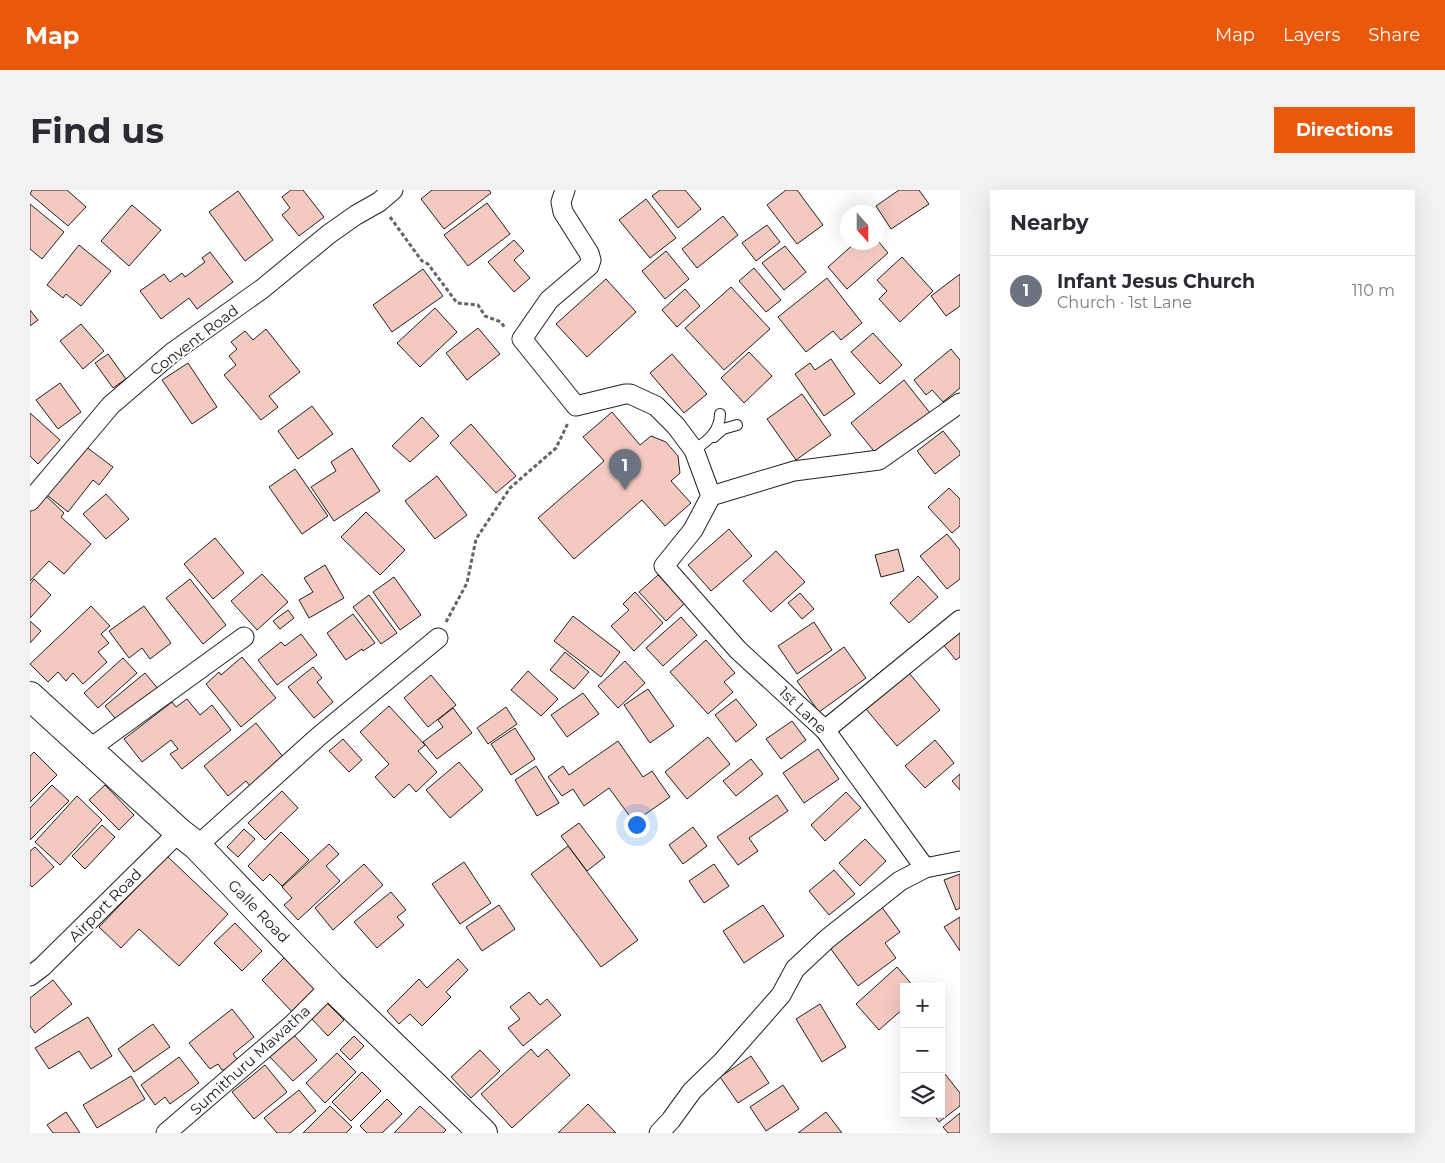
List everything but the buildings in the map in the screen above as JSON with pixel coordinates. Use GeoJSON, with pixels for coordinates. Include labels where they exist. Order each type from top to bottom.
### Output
{"type":"FeatureCollection","features":[{"type":"Feature","properties":{"kind":"highway","name":"Galle Road"},"geometry":{"type":"LineString","coordinates":[[30,696],[188,839],[331,986],[483,1133]]}},
{"type":"Feature","properties":{"kind":"street"},"geometry":{"type":"LineString","coordinates":[[564,190],[561,202],[563,212],[589,253],[591,260],[589,266],[548,300],[522,338],[576,406],[625,394],[630,394],[656,406],[676,426],[702,446],[711,496],[794,471],[879,460],[960,403]]}},
{"type":"Feature","properties":{"kind":"street","name":"Convent Road"},"geometry":{"type":"LineString","coordinates":[[30,501],[112,405],[166,358],[262,289],[329,234],[386,196]]}},
{"type":"Feature","properties":{"kind":"street","name":"1st Lane"},"geometry":{"type":"LineString","coordinates":[[711,496],[693,530],[664,566],[738,650],[825,730],[925,868]]}},
{"type":"Feature","properties":{"kind":"street"},"geometry":{"type":"LineString","coordinates":[[825,730],[960,620]]}},
{"type":"Feature","properties":{"kind":"street"},"geometry":{"type":"LineString","coordinates":[[88,750],[244,636]]}},
{"type":"Feature","properties":{"kind":"street","name":"Airport Road"},"geometry":{"type":"LineString","coordinates":[[30,976],[188,839],[318,738],[438,638]]}},
{"type":"Feature","properties":{"kind":"street"},"geometry":{"type":"LineString","coordinates":[[658,1133],[671,1120],[692,1091],[722,1062],[781,995],[795,969],[826,939],[900,881],[925,868],[960,861]]}},
{"type":"Feature","properties":{"kind":"street","name":"Sumithuru Mawatha"},"geometry":{"type":"LineString","coordinates":[[166,1133],[293,1024],[331,986]]}},
{"type":"Feature","properties":{"kind":"lane"},"geometry":{"type":"LineString","coordinates":[[702,446],[720,423],[720,414]]}},
{"type":"Feature","properties":{"kind":"lane"},"geometry":{"type":"LineString","coordinates":[[702,446],[722,430],[737,425]]}},
{"type":"Feature","properties":{"kind":"path"},"geometry":{"type":"LineString","coordinates":[[386,196],[422,261],[428,264],[457,303],[478,305],[486,316],[501,322],[510,336],[522,338]]}},
{"type":"Feature","properties":{"kind":"path"},"geometry":{"type":"LineString","coordinates":[[438,638],[467,583],[476,540],[510,488],[556,448],[576,406]]}},
{"type":"Feature","properties":{"kind":"place","name":"Infant Jesus Church"},"geometry":{"type":"Point","coordinates":[625,490]}}]}
